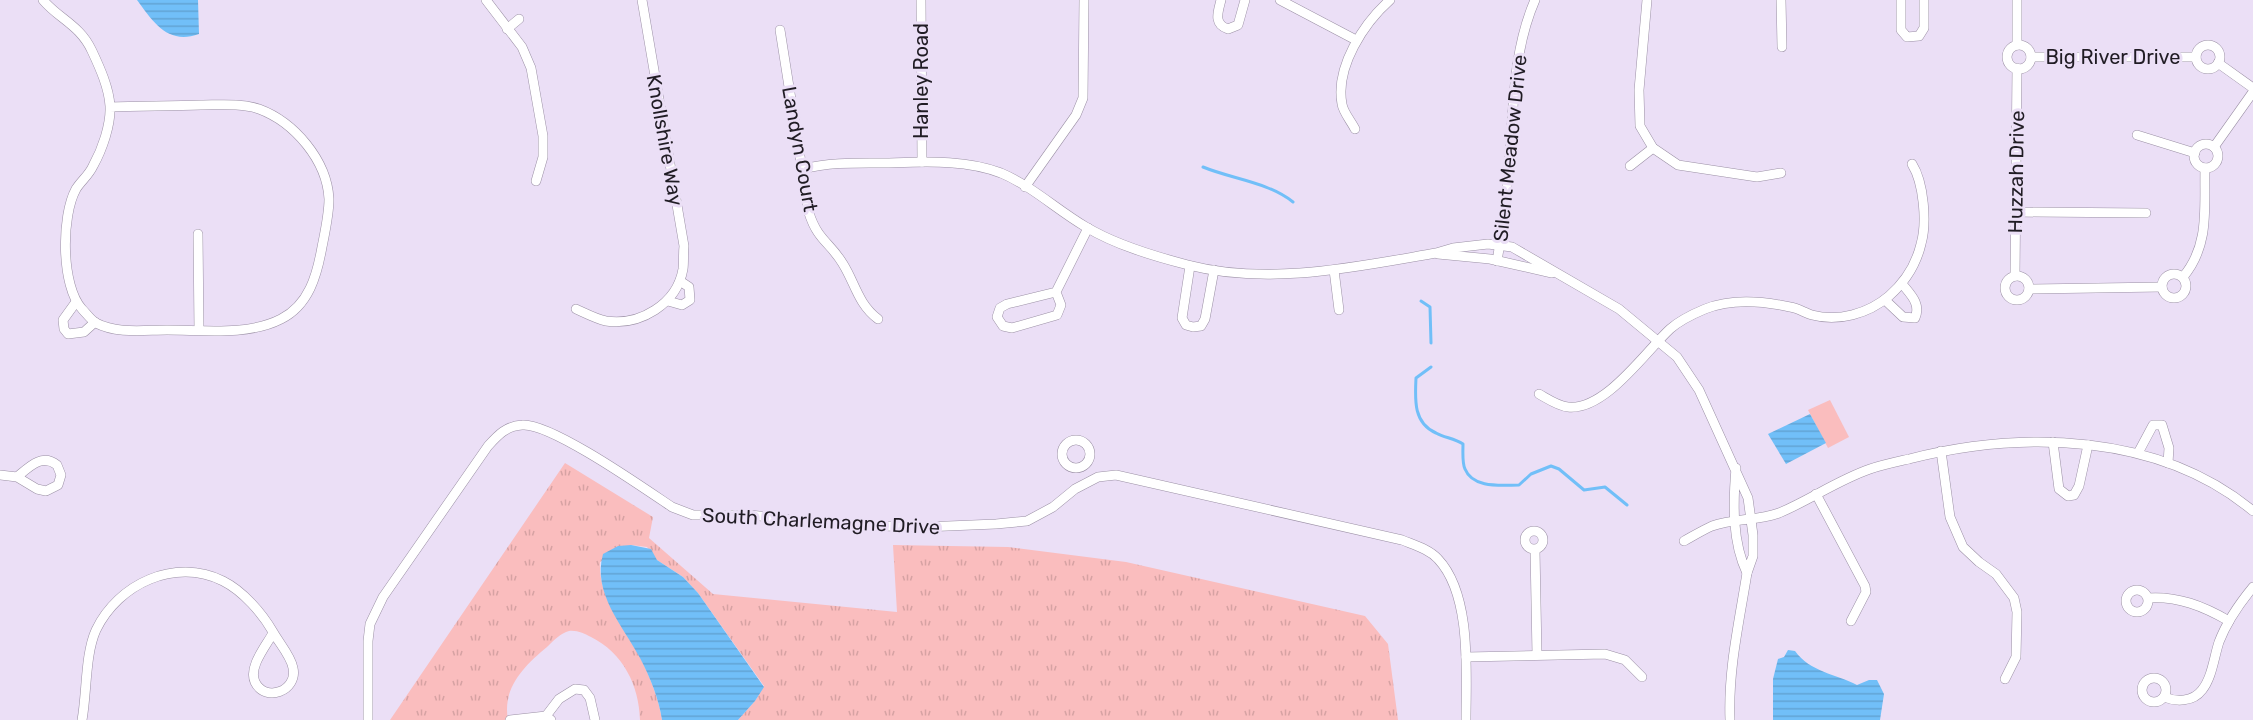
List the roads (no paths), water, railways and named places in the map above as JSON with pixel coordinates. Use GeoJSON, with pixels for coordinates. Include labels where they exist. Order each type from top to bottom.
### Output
{"type":"FeatureCollection","features":[{"type":"Feature","properties":{"kind":"street"},"geometry":{"type":"LineString","coordinates":[[43,0],[75,26],[92,49],[103,76],[110,107],[104,140],[93,167],[76,190],[68,213],[66,250],[70,285],[76,302],[95,322],[124,331],[249,329],[282,319],[303,302],[313,286],[319,267],[329,199],[317,162],[303,138],[284,122],[258,108],[227,105],[110,107]]}},
{"type":"Feature","properties":{"kind":"street"},"geometry":{"type":"LineString","coordinates":[[486,0],[522,47],[531,68],[543,136],[543,157],[536,181]]}},
{"type":"Feature","properties":{"kind":"street","name":"Knollshire Way"},"geometry":{"type":"LineString","coordinates":[[576,309],[606,321],[629,320],[648,315],[668,301],[683,270],[684,246],[642,0]]}},
{"type":"Feature","properties":{"kind":"street","name":"Hanley Road"},"geometry":{"type":"LineString","coordinates":[[921,0],[922,162]]}},
{"type":"Feature","properties":{"kind":"street"},"geometry":{"type":"LineString","coordinates":[[1025,187],[1076,115],[1083,98],[1084,0]]}},
{"type":"Feature","properties":{"kind":"street"},"geometry":{"type":"LineString","coordinates":[[1221,0],[1217,19],[1228,29],[1238,25],[1245,0]]}},
{"type":"Feature","properties":{"kind":"street"},"geometry":{"type":"LineString","coordinates":[[1280,0],[1356,40]]}},
{"type":"Feature","properties":{"kind":"street"},"geometry":{"type":"LineString","coordinates":[[1355,129],[1342,106],[1341,92],[1344,72],[1356,40],[1378,10],[1390,0]]}},
{"type":"Feature","properties":{"kind":"street","name":"Silent Meadow Drive"},"geometry":{"type":"LineString","coordinates":[[1497,261],[1508,172],[1514,87],[1522,42],[1535,0]]}},
{"type":"Feature","properties":{"kind":"street"},"geometry":{"type":"LineString","coordinates":[[1647,0],[1639,90],[1640,126],[1653,148],[1678,165],[1757,177],[1781,173]]}},
{"type":"Feature","properties":{"kind":"street"},"geometry":{"type":"LineString","coordinates":[[1781,0],[1782,47]]}},
{"type":"Feature","properties":{"kind":"street"},"geometry":{"type":"LineString","coordinates":[[1900,0],[1901,30],[1907,37],[1919,36],[1924,28],[1924,0]]}},
{"type":"Feature","properties":{"kind":"street","name":"Huzzah Drive"},"geometry":{"type":"LineString","coordinates":[[2015,276],[2018,68],[2009,63],[2007,57],[2011,48],[2017,45],[2018,0]]}},
{"type":"Feature","properties":{"kind":"street"},"geometry":{"type":"LineString","coordinates":[[507,29],[519,19]]}},
{"type":"Feature","properties":{"kind":"street","name":"Landyn Court"},"geometry":{"type":"LineString","coordinates":[[780,30],[809,213],[814,229],[842,262],[862,304],[878,319]]}},
{"type":"Feature","properties":{"kind":"street"},"geometry":{"type":"LineString","coordinates":[[2017,45],[2027,48],[2031,57],[2026,66],[2018,68]]}},
{"type":"Feature","properties":{"kind":"street","name":"Big River Drive"},"geometry":{"type":"LineString","coordinates":[[2213,46],[2219,54],[2218,63],[2213,68],[2203,68],[2196,57],[2202,47],[2213,46]]}},
{"type":"Feature","properties":{"kind":"street","name":"Big River Drive"},"geometry":{"type":"LineString","coordinates":[[2031,57],[2196,57]]}},
{"type":"Feature","properties":{"kind":"street","name":"Big River Drive"},"geometry":{"type":"LineString","coordinates":[[2218,63],[2253,90]]}},
{"type":"Feature","properties":{"kind":"street"},"geometry":{"type":"LineString","coordinates":[[2214,147],[2253,90]]}},
{"type":"Feature","properties":{"kind":"street"},"geometry":{"type":"LineString","coordinates":[[2138,135],[2195,153]]}},
{"type":"Feature","properties":{"kind":"street"},"geometry":{"type":"LineString","coordinates":[[2203,145],[2214,147],[2218,153],[2216,162],[2211,167],[2205,168],[2196,163],[2195,153],[2203,145]]}},
{"type":"Feature","properties":{"kind":"street"},"geometry":{"type":"LineString","coordinates":[[1630,166],[1653,148]]}},
{"type":"Feature","properties":{"kind":"street"},"geometry":{"type":"LineString","coordinates":[[803,169],[837,164],[922,162],[981,166],[1004,174],[1088,228],[1145,253],[1190,266],[1215,270],[1282,274],[1334,270],[1488,243],[1512,247],[1619,309],[1677,357],[1699,390],[1748,498],[1753,556],[1747,573],[1732,657],[1729,691],[1730,720]]}},
{"type":"Feature","properties":{"kind":"street"},"geometry":{"type":"LineString","coordinates":[[1539,394],[1567,407],[1579,407],[1593,402],[1617,383],[1671,328],[1707,308],[1752,302],[1792,307],[1813,315],[1848,316],[1866,311],[1885,300],[1903,285],[1918,257],[1923,238],[1923,195],[1917,172],[1912,164]]}},
{"type":"Feature","properties":{"kind":"street"},"geometry":{"type":"LineString","coordinates":[[2183,277],[2193,265],[2203,237],[2205,168]]}},
{"type":"Feature","properties":{"kind":"street"},"geometry":{"type":"LineString","coordinates":[[2016,212],[2146,213]]}},
{"type":"Feature","properties":{"kind":"street"},"geometry":{"type":"LineString","coordinates":[[1056,292],[1007,304],[1000,308],[997,318],[1003,326],[1012,328],[1057,315],[1061,305],[1056,292],[1088,228]]}},
{"type":"Feature","properties":{"kind":"street"},"geometry":{"type":"LineString","coordinates":[[198,234],[199,330]]}},
{"type":"Feature","properties":{"kind":"street"},"geometry":{"type":"LineString","coordinates":[[1436,253],[1497,261],[1557,274]]}},
{"type":"Feature","properties":{"kind":"street"},"geometry":{"type":"LineString","coordinates":[[1190,266],[1182,318],[1186,325],[1193,327],[1201,326],[1205,319],[1215,270]]}},
{"type":"Feature","properties":{"kind":"street"},"geometry":{"type":"LineString","coordinates":[[1334,270],[1339,310]]}},
{"type":"Feature","properties":{"kind":"street"},"geometry":{"type":"LineString","coordinates":[[2176,274],[2183,277],[2186,287],[2183,293],[2178,297],[2167,296],[2162,287],[2164,280],[2169,275],[2176,274]]}},
{"type":"Feature","properties":{"kind":"street"},"geometry":{"type":"LineString","coordinates":[[2015,276],[2025,279],[2029,289],[2021,299],[2014,300],[2008,297],[2005,284],[2015,276]]}},
{"type":"Feature","properties":{"kind":"street","name":"Knollshire Way"},"geometry":{"type":"LineString","coordinates":[[668,301],[682,305],[690,300],[690,287],[680,280]]}},
{"type":"Feature","properties":{"kind":"street"},"geometry":{"type":"LineString","coordinates":[[1885,300],[1902,316],[1916,318],[1917,306],[1903,285]]}},
{"type":"Feature","properties":{"kind":"street"},"geometry":{"type":"LineString","coordinates":[[2029,289],[2162,287]]}},
{"type":"Feature","properties":{"kind":"street"},"geometry":{"type":"LineString","coordinates":[[76,302],[63,320],[64,329],[68,334],[84,332],[95,322]]}},
{"type":"Feature","properties":{"kind":"street","name":"South Charlemagne Drive"},"geometry":{"type":"LineString","coordinates":[[368,720],[370,624],[383,597],[488,446],[502,431],[524,424],[536,425],[557,435],[672,507],[693,515],[750,515],[877,526],[1027,522],[1088,482],[1098,477],[1116,475],[1402,540],[1438,558],[1452,578],[1460,598],[1466,657],[1466,720]]}},
{"type":"Feature","properties":{"kind":"street"},"geometry":{"type":"LineString","coordinates":[[2138,453],[2153,425],[2162,425],[2169,448],[2168,463]]}},
{"type":"Feature","properties":{"kind":"street"},"geometry":{"type":"LineString","coordinates":[[2053,442],[2059,489],[2068,496],[2074,495],[2079,486],[2088,445]]}},
{"type":"Feature","properties":{"kind":"street"},"geometry":{"type":"LineString","coordinates":[[1684,541],[1713,526],[1782,512],[1869,469],[1941,451],[1978,445],[2053,442],[2138,453],[2202,477],[2253,511]]}},
{"type":"Feature","properties":{"kind":"street"},"geometry":{"type":"LineString","coordinates":[[1941,451],[1950,518],[1963,547],[1978,562],[1996,574],[2014,598],[2018,612],[2016,657],[2005,679]]}},
{"type":"Feature","properties":{"kind":"street"},"geometry":{"type":"LineString","coordinates":[[0,476],[17,477],[37,489],[46,491],[58,485],[61,475],[57,465],[45,459],[37,461],[17,477]]}},
{"type":"Feature","properties":{"kind":"street"},"geometry":{"type":"LineString","coordinates":[[1083,467],[1088,482]]}},
{"type":"Feature","properties":{"kind":"street"},"geometry":{"type":"LineString","coordinates":[[1736,468],[1733,502],[1740,559],[1747,573]]}},
{"type":"Feature","properties":{"kind":"street"},"geometry":{"type":"LineString","coordinates":[[1816,494],[1866,586],[1864,596],[1851,621]]}},
{"type":"Feature","properties":{"kind":"street"},"geometry":{"type":"LineString","coordinates":[[1535,550],[1537,655]]}},
{"type":"Feature","properties":{"kind":"street"},"geometry":{"type":"LineString","coordinates":[[82,720],[87,697],[91,649],[96,631],[118,600],[152,578],[169,572],[196,572],[223,581],[248,601],[267,621],[294,670],[294,676],[288,687],[275,693],[263,690],[257,685],[253,672],[255,664],[273,633]]}},
{"type":"Feature","properties":{"kind":"street"},"geometry":{"type":"LineString","coordinates":[[2164,697],[2178,701],[2202,690],[2229,621],[2253,587]]}},
{"type":"Feature","properties":{"kind":"street"},"geometry":{"type":"LineString","coordinates":[[2148,598],[2182,600],[2229,621]]}},
{"type":"Feature","properties":{"kind":"street"},"geometry":{"type":"LineString","coordinates":[[1466,657],[1605,654],[1625,660],[1642,677]]}},
{"type":"Feature","properties":{"kind":"street"},"geometry":{"type":"LineString","coordinates":[[510,720],[549,718],[559,699],[575,689],[584,690],[590,698],[595,720]]}},
{"type":"Feature","properties":{"kind":"water"},"geometry":{"type":"Polygon","coordinates":[[[137,0],[198,0],[199,34],[179,37],[170,34],[156,24],[137,0]]]}},
{"type":"Feature","properties":{"kind":"water"},"geometry":{"type":"Polygon","coordinates":[[[1810,414],[1826,443],[1786,464],[1768,434],[1810,414]]]}},
{"type":"Feature","properties":{"kind":"water"},"geometry":{"type":"Polygon","coordinates":[[[631,545],[651,549],[657,560],[683,577],[698,593],[764,687],[738,720],[662,720],[647,673],[611,609],[602,582],[603,554],[618,546],[631,545]]]}},
{"type":"Feature","properties":{"kind":"water"},"geometry":{"type":"Polygon","coordinates":[[[1788,650],[1795,651],[1808,664],[1857,685],[1869,680],[1877,680],[1884,694],[1880,720],[1773,720],[1773,679],[1778,659],[1784,657],[1788,650]]]}},
{"type":"Feature","properties":{"kind":"waterway"},"geometry":{"type":"LineString","coordinates":[[1203,167],[1261,185],[1293,202]]}},
{"type":"Feature","properties":{"kind":"waterway"},"geometry":{"type":"LineString","coordinates":[[1421,301],[1430,307],[1431,343]]}},
{"type":"Feature","properties":{"kind":"waterway"},"geometry":{"type":"LineString","coordinates":[[1431,367],[1416,378],[1416,402],[1419,417],[1428,429],[1463,444],[1464,466],[1474,480],[1489,485],[1519,485],[1531,474],[1551,466],[1559,469],[1584,490],[1605,487],[1627,505]]}}]}
